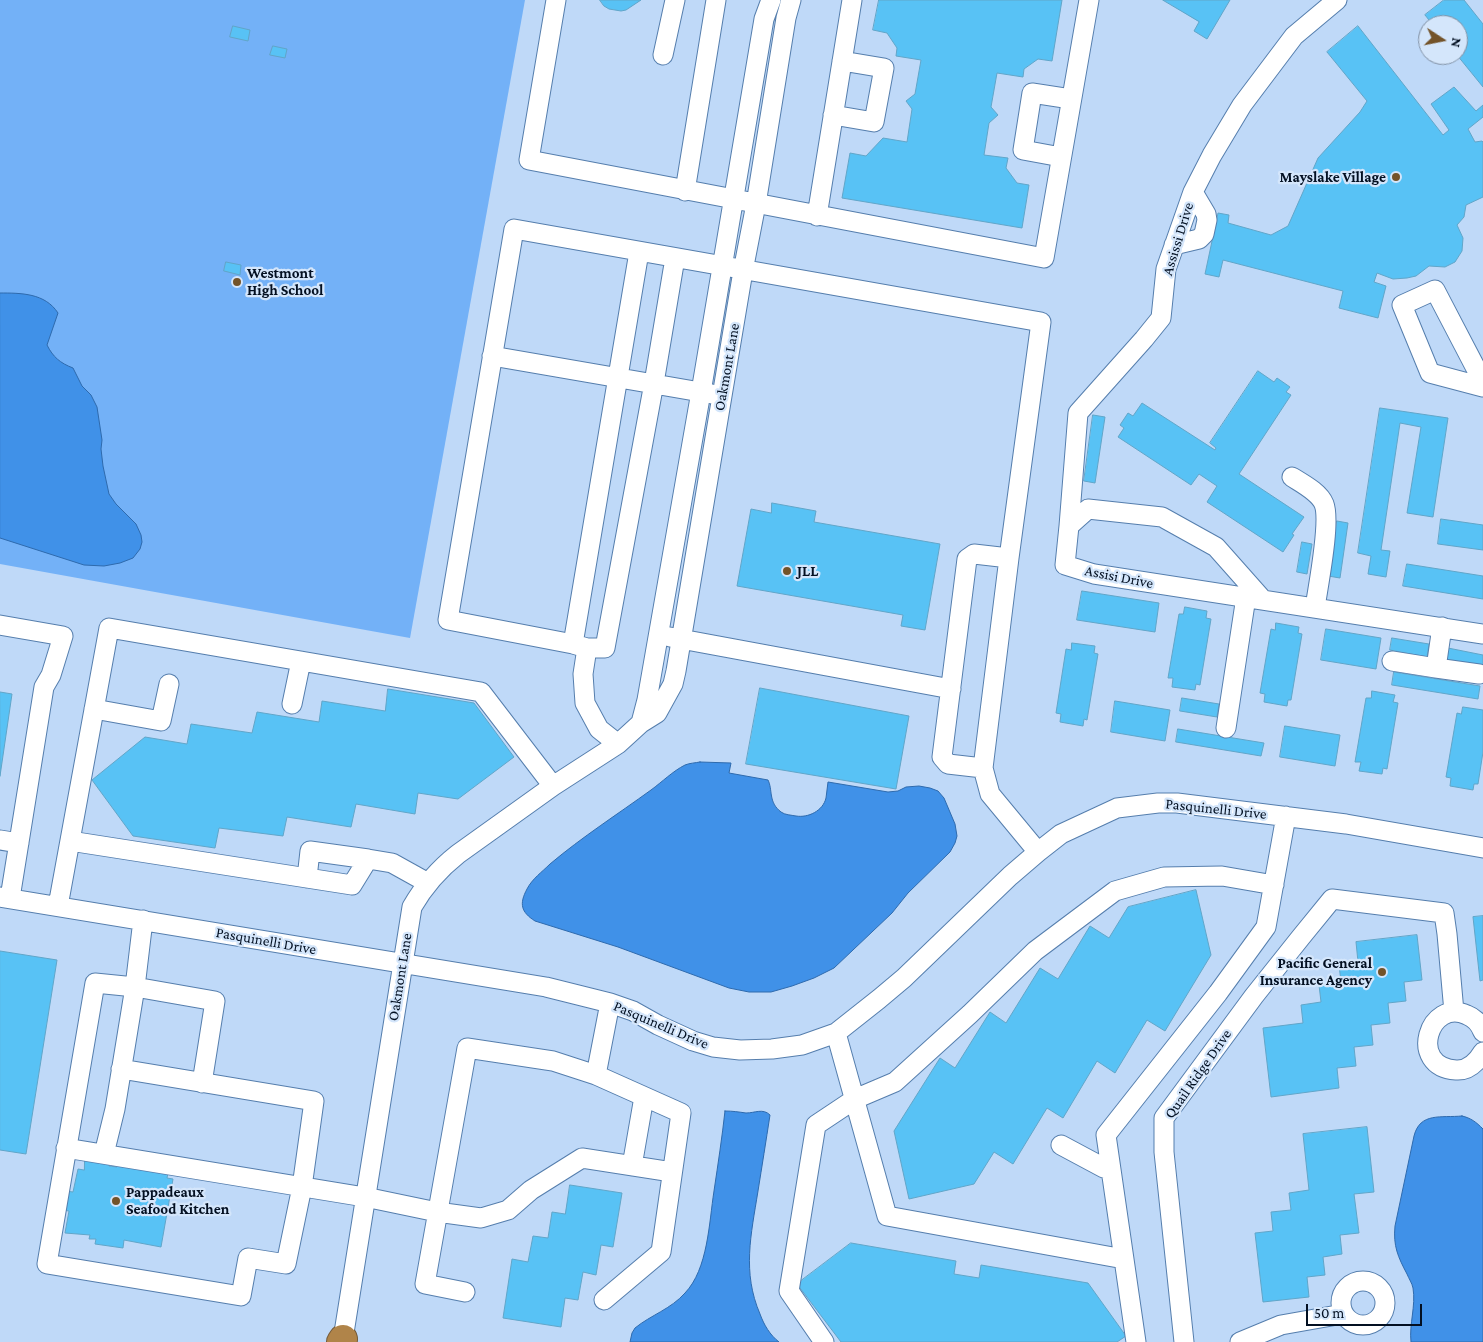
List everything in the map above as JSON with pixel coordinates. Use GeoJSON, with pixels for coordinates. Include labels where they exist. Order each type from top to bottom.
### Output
{"type":"FeatureCollection","features":[{"type":"Feature","properties":{"kind":"street"},"geometry":{"type":"LineString","coordinates":[[556,0],[529,160],[1044,258],[1088,0]]}},
{"type":"Feature","properties":{"kind":"street"},"geometry":{"type":"LineString","coordinates":[[663,54],[675,0]]}},
{"type":"Feature","properties":{"kind":"street"},"geometry":{"type":"LineString","coordinates":[[685,191],[716,0]]}},
{"type":"Feature","properties":{"kind":"street","name":"Oakmont Lane"},"geometry":{"type":"LineString","coordinates":[[641,723],[659,635],[764,19],[771,0]]}},
{"type":"Feature","properties":{"kind":"street","name":"Oakmont Lane"},"geometry":{"type":"LineString","coordinates":[[342,1341],[412,906],[428,883],[458,854],[553,786],[618,744],[641,723],[656,713],[672,684],[682,640],[786,18],[791,0]]}},
{"type":"Feature","properties":{"kind":"street"},"geometry":{"type":"LineString","coordinates":[[817,216],[852,0]]}},
{"type":"Feature","properties":{"kind":"street","name":"Assissi Drive"},"geometry":{"type":"LineString","coordinates":[[1069,526],[1078,413],[1161,318],[1166,269],[1193,192],[1212,154],[1242,105],[1294,36],[1337,0]]}},
{"type":"Feature","properties":{"kind":"street"},"geometry":{"type":"LineString","coordinates":[[833,115],[874,122],[884,68],[842,61]]}},
{"type":"Feature","properties":{"kind":"street"},"geometry":{"type":"LineString","coordinates":[[1061,157],[1023,150],[1032,93],[1071,98]]}},
{"type":"Feature","properties":{"kind":"street"},"geometry":{"type":"LineString","coordinates":[[675,258],[654,384],[605,648],[580,646],[448,620],[514,229],[675,258],[743,271],[1041,322],[1008,558],[983,768],[990,794],[1038,852]]}},
{"type":"Feature","properties":{"kind":"street"},"geometry":{"type":"LineString","coordinates":[[618,744],[599,729],[585,703],[580,646],[618,378],[640,252]]}},
{"type":"Feature","properties":{"kind":"street"},"geometry":{"type":"LineString","coordinates":[[1483,382],[1435,290],[1402,306],[1430,373],[1483,387]]}},
{"type":"Feature","properties":{"kind":"street"},"geometry":{"type":"LineString","coordinates":[[492,356],[722,396]]}},
{"type":"Feature","properties":{"kind":"street"},"geometry":{"type":"LineString","coordinates":[[1292,477],[1317,494],[1324,504],[1326,515],[1315,608]]}},
{"type":"Feature","properties":{"kind":"street"},"geometry":{"type":"LineString","coordinates":[[1069,526],[1088,510],[1162,517],[1216,548],[1255,599],[1226,728]]}},
{"type":"Feature","properties":{"kind":"street","name":"Assisi Drive"},"geometry":{"type":"LineString","coordinates":[[1069,526],[1065,565],[1094,574],[1483,634]]}},
{"type":"Feature","properties":{"kind":"street"},"geometry":{"type":"LineString","coordinates":[[983,768],[948,764],[942,757],[967,559],[974,554],[1008,558]]}},
{"type":"Feature","properties":{"kind":"street"},"geometry":{"type":"LineString","coordinates":[[0,625],[63,636],[51,675],[44,687],[19,844],[5,898]]}},
{"type":"Feature","properties":{"kind":"street"},"geometry":{"type":"LineString","coordinates":[[1436,668],[1442,627]]}},
{"type":"Feature","properties":{"kind":"street"},"geometry":{"type":"LineString","coordinates":[[58,906],[109,628],[481,692],[553,786]]}},
{"type":"Feature","properties":{"kind":"street"},"geometry":{"type":"LineString","coordinates":[[659,635],[951,689]]}},
{"type":"Feature","properties":{"kind":"street"},"geometry":{"type":"LineString","coordinates":[[292,704],[302,661]]}},
{"type":"Feature","properties":{"kind":"street"},"geometry":{"type":"LineString","coordinates":[[1392,661],[1479,674]]}},
{"type":"Feature","properties":{"kind":"street"},"geometry":{"type":"LineString","coordinates":[[94,709],[161,721],[169,684]]}},
{"type":"Feature","properties":{"kind":"street","name":"Pasquinelli Drive"},"geometry":{"type":"LineString","coordinates":[[5,898],[546,987],[610,1003],[633,1011],[693,1041],[713,1047],[740,1050],[802,1045],[836,1033],[904,978],[1010,876],[1038,852],[1061,834],[1117,808],[1178,803],[1346,824],[1483,848]]}},
{"type":"Feature","properties":{"kind":"street"},"geometry":{"type":"LineString","coordinates":[[1136,1342],[1106,1135],[1218,993],[1266,927],[1286,816]]}},
{"type":"Feature","properties":{"kind":"street"},"geometry":{"type":"LineString","coordinates":[[0,840],[19,844]]}},
{"type":"Feature","properties":{"kind":"street"},"geometry":{"type":"LineString","coordinates":[[70,841],[352,885],[368,859]]}},
{"type":"Feature","properties":{"kind":"street"},"geometry":{"type":"LineString","coordinates":[[308,878],[310,851],[392,863],[428,883]]}},
{"type":"Feature","properties":{"kind":"street"},"geometry":{"type":"LineString","coordinates":[[824,1342],[789,1291],[816,1126],[855,1099],[895,1082],[970,1014],[1035,951],[1115,891],[1164,877],[1222,876],[1274,885]]}},
{"type":"Feature","properties":{"kind":"street","name":"Quail Ridge Drive"},"geometry":{"type":"LineString","coordinates":[[1184,1342],[1164,1152],[1164,1118],[1300,936],[1332,899],[1444,913],[1454,1012]]}},
{"type":"Feature","properties":{"kind":"street"},"geometry":{"type":"LineString","coordinates":[[104,1154],[115,1109],[135,987],[143,920]]}},
{"type":"Feature","properties":{"kind":"street"},"geometry":{"type":"LineString","coordinates":[[121,1069],[165,1075],[202,1083],[314,1101],[302,1187],[286,1264],[248,1258],[241,1296],[47,1264],[95,982],[215,1001],[202,1083]]}},
{"type":"Feature","properties":{"kind":"street"},"geometry":{"type":"LineString","coordinates":[[596,1075],[610,1003]]}},
{"type":"Feature","properties":{"kind":"street"},"geometry":{"type":"LineString","coordinates":[[1483,1032],[1475,1020],[1465,1014],[1454,1012],[1434,1022],[1429,1032],[1427,1044],[1430,1054],[1437,1063],[1447,1069],[1458,1070],[1469,1067],[1478,1060],[1483,1052]]}},
{"type":"Feature","properties":{"kind":"street"},"geometry":{"type":"LineString","coordinates":[[836,1033],[887,1216],[1124,1259]]}},
{"type":"Feature","properties":{"kind":"street"},"geometry":{"type":"LineString","coordinates":[[465,1292],[425,1284],[467,1048],[553,1061],[596,1075],[681,1113],[661,1252],[604,1300]]}},
{"type":"Feature","properties":{"kind":"street"},"geometry":{"type":"LineString","coordinates":[[632,1166],[644,1096]]}},
{"type":"Feature","properties":{"kind":"street"},"geometry":{"type":"LineString","coordinates":[[1061,1145],[1104,1168]]}},
{"type":"Feature","properties":{"kind":"street"},"geometry":{"type":"LineString","coordinates":[[66,1148],[481,1218],[508,1210],[531,1190],[582,1158],[672,1172]]}},
{"type":"Feature","properties":{"kind":"street"},"geometry":{"type":"LineString","coordinates":[[1240,1342],[1281,1325],[1344,1314]]}},
{"type":"Feature","properties":{"kind":"shaded area","name":"Westmont High School"},"geometry":{"type":"Polygon","coordinates":[[[0,0],[525,0],[410,638],[0,564],[0,0]]]}},
{"type":"Feature","properties":{"kind":"shaded area"},"geometry":{"type":"Polygon","coordinates":[[[0,293],[24,294],[39,298],[53,306],[58,313],[47,345],[57,359],[73,368],[82,386],[91,395],[97,407],[102,440],[103,466],[109,494],[136,524],[141,535],[140,549],[133,558],[104,566],[84,565],[0,538],[0,293]]]}},
{"type":"Feature","properties":{"kind":"shaded area"},"geometry":{"type":"Polygon","coordinates":[[[700,762],[731,763],[729,773],[768,780],[772,800],[777,808],[784,814],[796,816],[810,815],[822,807],[826,798],[828,782],[888,792],[898,791],[906,787],[919,786],[930,788],[938,791],[944,798],[955,824],[957,836],[955,843],[950,852],[908,893],[892,913],[834,968],[814,978],[771,992],[749,992],[729,988],[618,947],[535,921],[524,911],[522,903],[524,894],[537,876],[550,864],[676,770],[687,764],[700,762]]]}},
{"type":"Feature","properties":{"kind":"shaded area"},"geometry":{"type":"Polygon","coordinates":[[[725,1111],[746,1113],[762,1111],[770,1115],[751,1238],[750,1268],[754,1298],[765,1326],[779,1342],[630,1342],[635,1328],[679,1299],[693,1283],[699,1271],[709,1231],[725,1111]]]}},
{"type":"Feature","properties":{"kind":"shaded area"},"geometry":{"type":"Polygon","coordinates":[[[1462,1116],[1473,1121],[1483,1129],[1483,1342],[1411,1342],[1414,1302],[1413,1288],[1397,1251],[1395,1226],[1414,1136],[1417,1128],[1426,1120],[1439,1117],[1462,1116]]]}},
{"type":"Feature","properties":{"kind":"building"},"geometry":{"type":"Polygon","coordinates":[[[600,0],[641,0],[626,10],[621,11],[609,9],[600,0]]]}},
{"type":"Feature","properties":{"kind":"building"},"geometry":{"type":"Polygon","coordinates":[[[879,0],[1062,0],[1052,61],[1038,59],[1024,69],[1023,77],[997,73],[991,107],[998,115],[989,123],[984,155],[1008,158],[1006,168],[1017,183],[1029,185],[1022,228],[842,198],[850,153],[866,156],[883,138],[907,142],[912,109],[906,101],[915,94],[921,60],[896,56],[897,48],[887,33],[873,30],[879,0]]]}},
{"type":"Feature","properties":{"kind":"building"},"geometry":{"type":"Polygon","coordinates":[[[1163,0],[1230,0],[1207,39],[1194,31],[1199,22],[1163,0]]]}},
{"type":"Feature","properties":{"kind":"building"},"geometry":{"type":"Polygon","coordinates":[[[1444,0],[1464,0],[1483,24],[1483,87],[1465,65],[1468,65],[1468,15],[1425,15],[1444,0]]]}},
{"type":"Feature","properties":{"kind":"building"},"geometry":{"type":"Polygon","coordinates":[[[233,26],[250,30],[248,41],[230,37],[233,26]]]}},
{"type":"Feature","properties":{"kind":"building","name":"Mayslake Village"},"geometry":{"type":"Polygon","coordinates":[[[1358,26],[1443,135],[1449,130],[1431,104],[1454,87],[1476,111],[1483,105],[1483,117],[1468,129],[1475,142],[1483,142],[1483,197],[1466,205],[1464,217],[1457,225],[1463,238],[1462,251],[1455,262],[1445,267],[1429,266],[1416,276],[1393,279],[1377,273],[1374,282],[1386,286],[1378,318],[1339,308],[1343,291],[1223,260],[1219,277],[1205,274],[1218,213],[1229,215],[1228,223],[1271,235],[1288,226],[1318,158],[1360,112],[1367,101],[1327,52],[1358,26]]]}},
{"type":"Feature","properties":{"kind":"building"},"geometry":{"type":"Polygon","coordinates":[[[273,46],[287,49],[285,58],[270,55],[273,46]]]}},
{"type":"Feature","properties":{"kind":"building"},"geometry":{"type":"Polygon","coordinates":[[[226,262],[241,265],[240,275],[224,271],[226,262]]]}},
{"type":"Feature","properties":{"kind":"building"},"geometry":{"type":"Polygon","coordinates":[[[1258,371],[1274,382],[1277,378],[1290,387],[1286,392],[1291,395],[1239,474],[1304,517],[1292,534],[1294,535],[1283,552],[1207,502],[1217,486],[1199,474],[1191,485],[1118,437],[1124,428],[1120,425],[1128,413],[1133,416],[1142,403],[1215,450],[1216,448],[1210,443],[1258,371]]]}},
{"type":"Feature","properties":{"kind":"building"},"geometry":{"type":"Polygon","coordinates":[[[1380,408],[1448,418],[1433,517],[1407,513],[1421,427],[1400,423],[1381,550],[1390,551],[1386,577],[1368,574],[1371,556],[1358,553],[1380,408]]]}},
{"type":"Feature","properties":{"kind":"building"},"geometry":{"type":"Polygon","coordinates":[[[1093,415],[1105,417],[1095,483],[1084,481],[1093,415]]]}},
{"type":"Feature","properties":{"kind":"building"},"geometry":{"type":"Polygon","coordinates":[[[772,503],[816,511],[814,522],[940,544],[925,630],[901,626],[903,615],[737,586],[751,509],[771,513],[772,503]]]}},
{"type":"Feature","properties":{"kind":"building"},"geometry":{"type":"Polygon","coordinates":[[[1441,519],[1483,525],[1483,550],[1438,544],[1441,519]]]}},
{"type":"Feature","properties":{"kind":"building"},"geometry":{"type":"Polygon","coordinates":[[[1337,521],[1348,523],[1340,578],[1328,576],[1337,521]]]}},
{"type":"Feature","properties":{"kind":"building"},"geometry":{"type":"Polygon","coordinates":[[[1302,542],[1312,544],[1307,574],[1297,572],[1302,542]]]}},
{"type":"Feature","properties":{"kind":"building"},"geometry":{"type":"Polygon","coordinates":[[[1407,564],[1483,576],[1483,599],[1403,586],[1407,564]]]}},
{"type":"Feature","properties":{"kind":"building"},"geometry":{"type":"Polygon","coordinates":[[[1082,591],[1159,603],[1155,632],[1077,620],[1082,591]]]}},
{"type":"Feature","properties":{"kind":"building"},"geometry":{"type":"Polygon","coordinates":[[[1185,607],[1207,611],[1206,618],[1211,619],[1200,685],[1196,684],[1195,690],[1172,687],[1173,678],[1168,678],[1179,614],[1183,614],[1185,607]]]}},
{"type":"Feature","properties":{"kind":"building"},"geometry":{"type":"Polygon","coordinates":[[[1276,623],[1299,627],[1298,633],[1302,634],[1291,700],[1288,700],[1287,706],[1264,702],[1265,694],[1260,693],[1271,629],[1275,630],[1276,623]]]}},
{"type":"Feature","properties":{"kind":"building"},"geometry":{"type":"Polygon","coordinates":[[[1326,629],[1381,638],[1376,669],[1321,660],[1326,629]]]}},
{"type":"Feature","properties":{"kind":"building"},"geometry":{"type":"Polygon","coordinates":[[[1392,638],[1429,644],[1427,657],[1390,650],[1392,638]]]}},
{"type":"Feature","properties":{"kind":"building"},"geometry":{"type":"Polygon","coordinates":[[[1072,643],[1095,646],[1094,653],[1098,654],[1087,720],[1084,719],[1083,726],[1060,722],[1061,714],[1056,713],[1066,649],[1071,650],[1072,643]]]}},
{"type":"Feature","properties":{"kind":"building"},"geometry":{"type":"Polygon","coordinates":[[[1448,648],[1483,655],[1483,666],[1446,661],[1448,648]]]}},
{"type":"Feature","properties":{"kind":"building"},"geometry":{"type":"Polygon","coordinates":[[[1394,672],[1480,686],[1478,699],[1392,685],[1394,672]]]}},
{"type":"Feature","properties":{"kind":"building"},"geometry":{"type":"Polygon","coordinates":[[[760,688],[909,716],[896,789],[746,764],[760,688]]]}},
{"type":"Feature","properties":{"kind":"building"},"geometry":{"type":"Polygon","coordinates":[[[388,689],[474,703],[514,757],[458,799],[418,793],[415,814],[356,804],[351,827],[287,817],[283,836],[219,828],[215,848],[133,836],[92,780],[145,737],[187,744],[191,724],[252,733],[257,712],[319,722],[322,701],[385,711],[388,689]]]}},
{"type":"Feature","properties":{"kind":"building"},"geometry":{"type":"Polygon","coordinates":[[[1372,691],[1395,695],[1393,702],[1398,703],[1387,769],[1383,768],[1382,774],[1359,771],[1361,762],[1355,762],[1366,698],[1371,698],[1372,691]]]}},
{"type":"Feature","properties":{"kind":"building"},"geometry":{"type":"Polygon","coordinates":[[[0,692],[12,694],[0,776],[0,692]]]}},
{"type":"Feature","properties":{"kind":"building"},"geometry":{"type":"Polygon","coordinates":[[[1182,698],[1219,704],[1217,717],[1180,711],[1182,698]]]}},
{"type":"Feature","properties":{"kind":"building"},"geometry":{"type":"Polygon","coordinates":[[[1115,701],[1170,710],[1165,741],[1111,732],[1115,701]]]}},
{"type":"Feature","properties":{"kind":"building"},"geometry":{"type":"Polygon","coordinates":[[[1463,707],[1483,710],[1483,752],[1478,784],[1474,784],[1473,790],[1450,786],[1451,778],[1446,777],[1457,713],[1461,714],[1463,707]]]}},
{"type":"Feature","properties":{"kind":"building"},"geometry":{"type":"Polygon","coordinates":[[[1285,726],[1340,735],[1335,766],[1280,757],[1285,726]]]}},
{"type":"Feature","properties":{"kind":"building"},"geometry":{"type":"Polygon","coordinates":[[[1178,729],[1264,743],[1261,756],[1176,742],[1178,729]]]}},
{"type":"Feature","properties":{"kind":"building"},"geometry":{"type":"Polygon","coordinates":[[[1196,890],[1211,955],[1165,1031],[1147,1020],[1115,1073],[1097,1061],[1063,1118],[1047,1108],[1013,1164],[994,1152],[974,1184],[909,1199],[894,1131],[940,1058],[955,1068],[990,1012],[1006,1023],[1040,968],[1058,979],[1090,926],[1109,938],[1128,907],[1196,890]]]}},
{"type":"Feature","properties":{"kind":"building"},"geometry":{"type":"Polygon","coordinates":[[[1483,916],[1483,980],[1480,981],[1473,917],[1483,916]]]}},
{"type":"Feature","properties":{"kind":"building"},"geometry":{"type":"Polygon","coordinates":[[[1417,935],[1422,980],[1404,982],[1406,1001],[1388,1003],[1390,1023],[1371,1025],[1373,1045],[1354,1047],[1356,1066],[1337,1068],[1339,1088],[1271,1097],[1263,1028],[1303,1023],[1301,1005],[1321,1002],[1319,985],[1341,982],[1339,965],[1358,962],[1356,942],[1417,935]]]}},
{"type":"Feature","properties":{"kind":"building"},"geometry":{"type":"Polygon","coordinates":[[[0,951],[57,960],[26,1154],[0,1150],[0,951]]]}},
{"type":"Feature","properties":{"kind":"building"},"geometry":{"type":"Polygon","coordinates":[[[1367,1127],[1374,1192],[1354,1194],[1359,1233],[1340,1235],[1342,1254],[1323,1257],[1325,1275],[1307,1277],[1309,1297],[1263,1302],[1255,1233],[1273,1231],[1271,1212],[1291,1210],[1289,1193],[1309,1190],[1303,1134],[1367,1127]]]}},
{"type":"Feature","properties":{"kind":"building","name":"Pappadeaux Seafood Kitchen"},"geometry":{"type":"Polygon","coordinates":[[[85,1156],[111,1158],[109,1166],[117,1167],[118,1162],[169,1168],[167,1178],[173,1179],[161,1247],[124,1240],[123,1248],[95,1244],[96,1239],[89,1239],[90,1235],[65,1233],[69,1211],[62,1210],[66,1191],[73,1192],[78,1169],[84,1170],[85,1156]]]}},
{"type":"Feature","properties":{"kind":"building"},"geometry":{"type":"Polygon","coordinates":[[[570,1185],[622,1193],[613,1247],[601,1245],[596,1275],[583,1272],[578,1300],[565,1298],[561,1327],[503,1318],[512,1259],[528,1262],[533,1236],[548,1238],[552,1212],[565,1214],[570,1185]]]}},
{"type":"Feature","properties":{"kind":"building"},"geometry":{"type":"Polygon","coordinates":[[[851,1243],[956,1261],[954,1274],[979,1278],[981,1265],[1088,1283],[1126,1336],[1117,1342],[841,1342],[797,1284],[851,1243]]]}},
{"type":"Feature","properties":{"kind":"place","name":"Mayslake Village"},"geometry":{"type":"Point","coordinates":[1396,177]}},
{"type":"Feature","properties":{"kind":"place","name":"Westmont High School"},"geometry":{"type":"Point","coordinates":[237,282]}},
{"type":"Feature","properties":{"kind":"place","name":"JLL"},"geometry":{"type":"Point","coordinates":[787,571]}},
{"type":"Feature","properties":{"kind":"place","name":"Pacific General Insurance Agency"},"geometry":{"type":"Point","coordinates":[1382,972]}},
{"type":"Feature","properties":{"kind":"place","name":"Pappadeaux Seafood Kitchen"},"geometry":{"type":"Point","coordinates":[116,1201]}}]}
